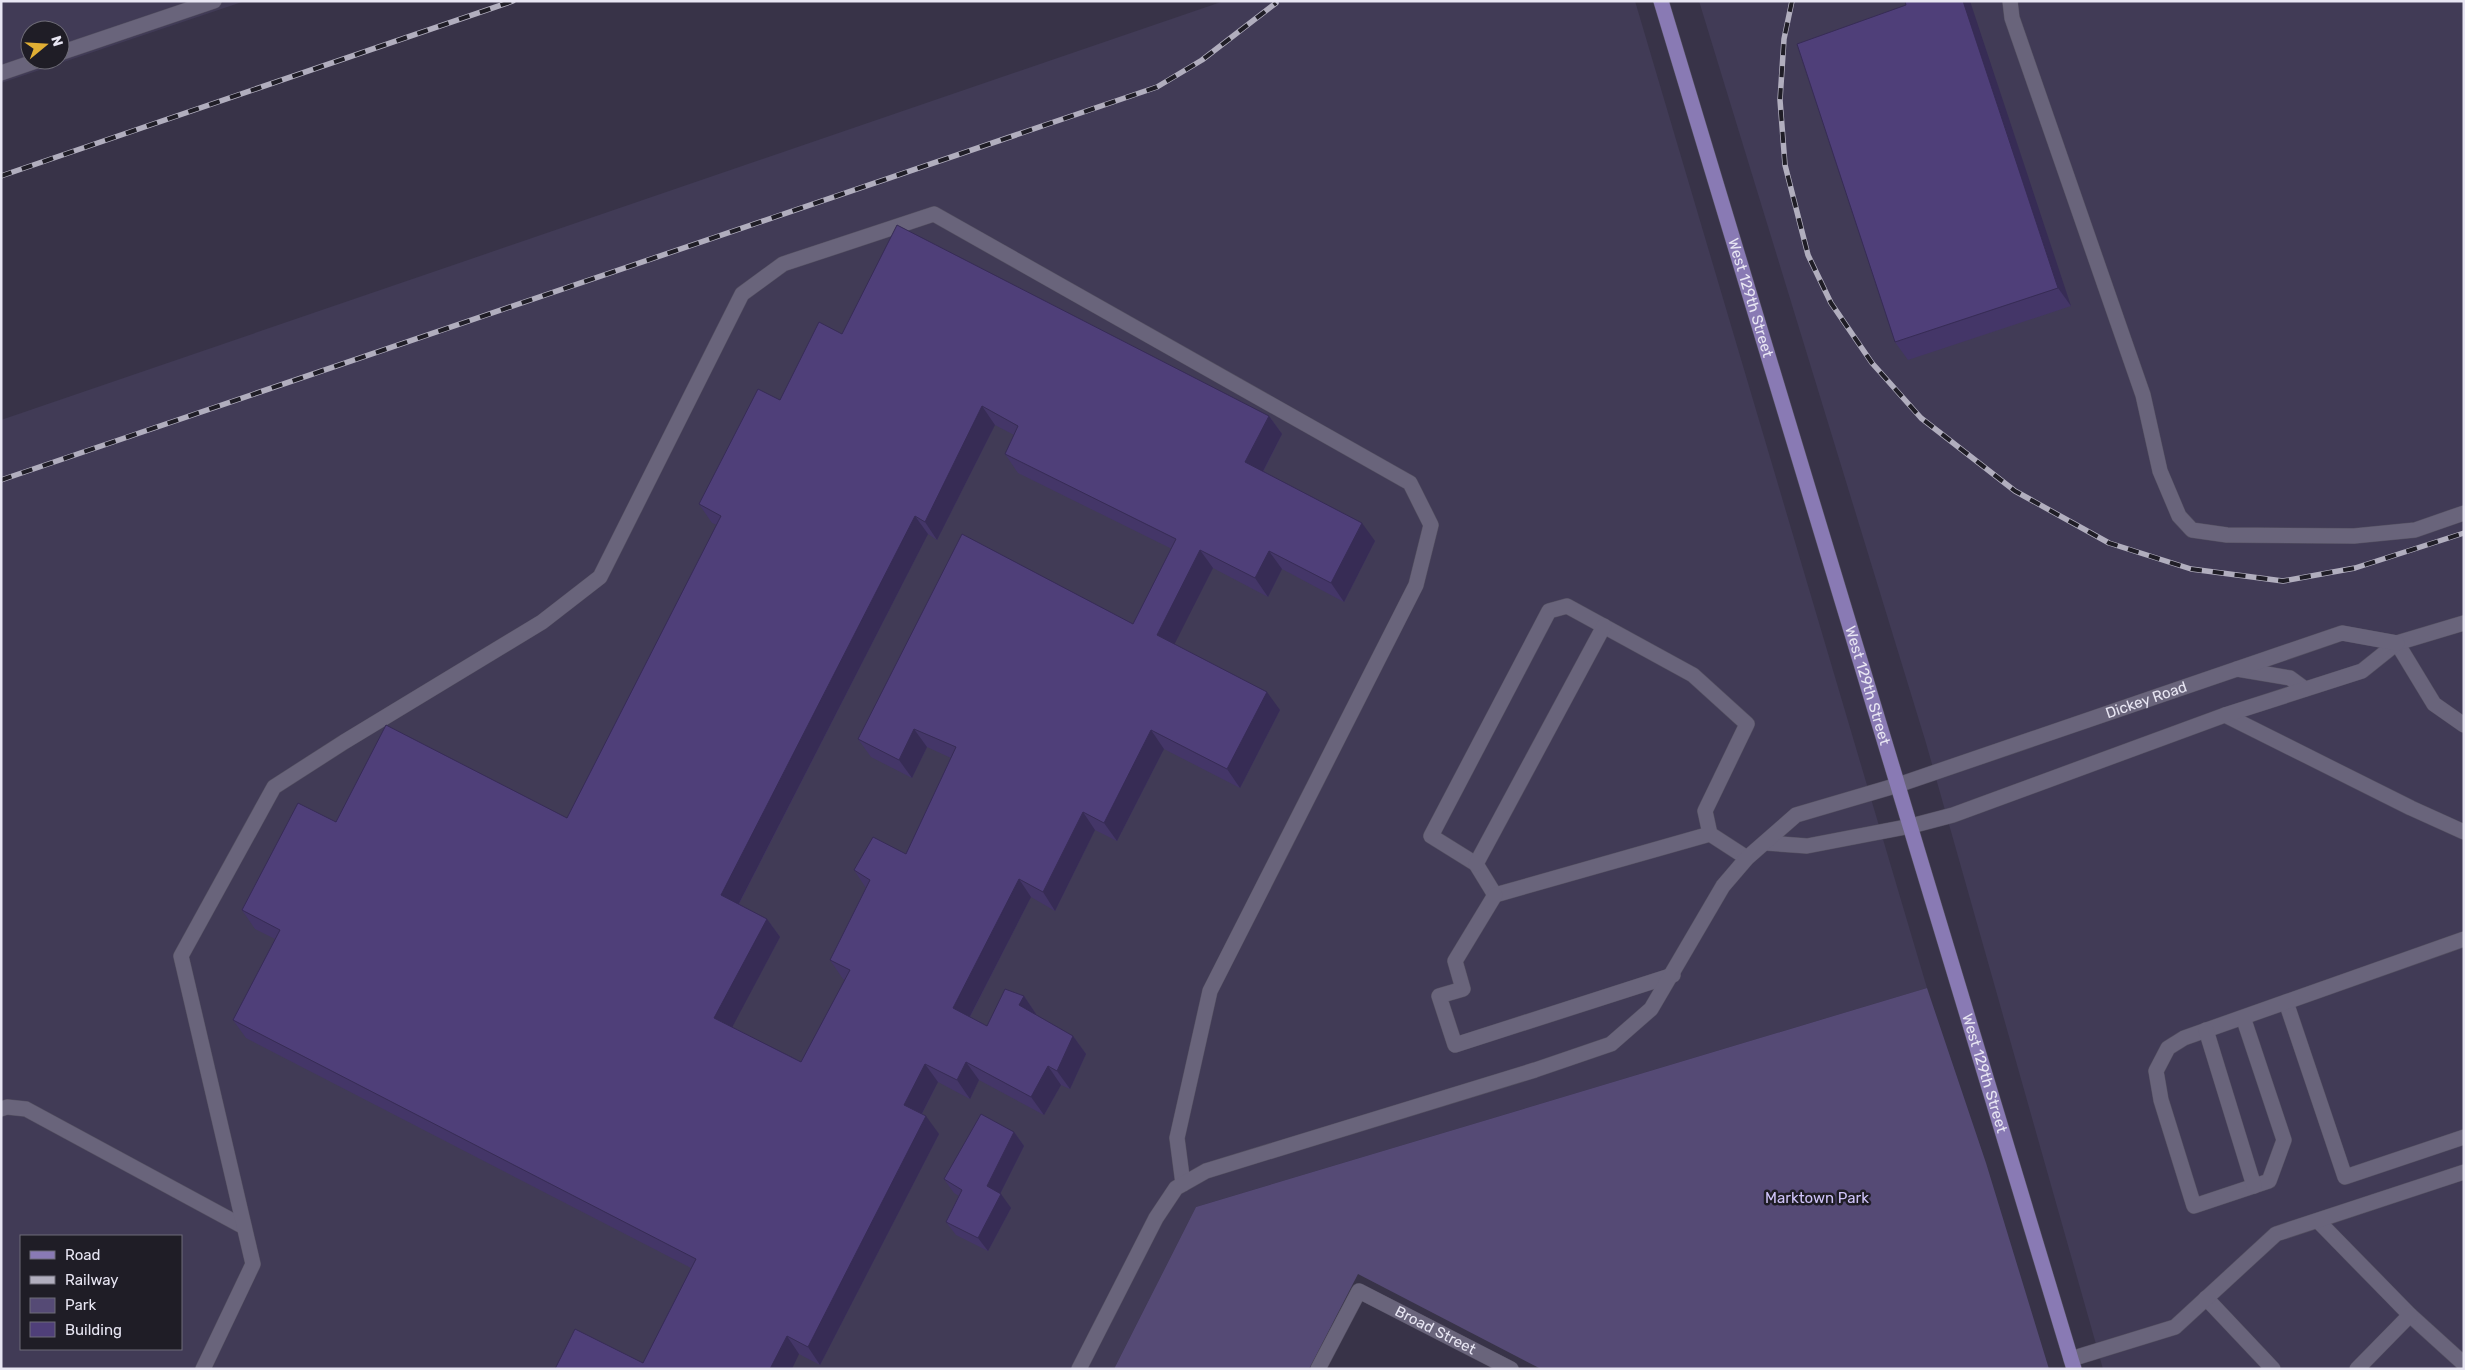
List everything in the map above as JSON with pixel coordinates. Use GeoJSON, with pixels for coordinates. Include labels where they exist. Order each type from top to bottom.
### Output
{"type":"FeatureCollection","features":[{"type":"Feature","properties":{"kind":"main road","name":"West 129th Street"},"geometry":{"type":"LineString","coordinates":[[1661,1],[2072,1364]]}},
{"type":"Feature","properties":{"kind":"street"},"geometry":{"type":"LineString","coordinates":[[70,50],[214,1]]}},
{"type":"Feature","properties":{"kind":"street"},"geometry":{"type":"LineString","coordinates":[[2010,1],[2012,18],[2142,395],[2160,471],[2179,516],[2192,530],[2227,536],[2354,536],[2415,530],[2464,513]]}},
{"type":"Feature","properties":{"kind":"street"},"geometry":{"type":"LineString","coordinates":[[1,73],[20,66]]}},
{"type":"Feature","properties":{"kind":"street"},"geometry":{"type":"LineString","coordinates":[[203,1369],[253,1264],[181,956],[274,787],[342,743],[542,622],[600,578],[742,294],[783,264],[934,214],[1410,483],[1431,525],[1416,585],[1210,991],[1177,1138],[1183,1184]]}},
{"type":"Feature","properties":{"kind":"street"},"geometry":{"type":"LineString","coordinates":[[1495,895],[1476,864],[1431,836],[1549,611],[1566,606],[1694,675],[1746,724],[1705,811],[1710,834],[1746,858]]}},
{"type":"Feature","properties":{"kind":"street","name":"Dickey Road"},"geometry":{"type":"LineString","coordinates":[[1766,842],[1807,846],[1911,826],[1953,815],[2226,715],[2362,671],[2397,643],[2464,623]]}},
{"type":"Feature","properties":{"kind":"street"},"geometry":{"type":"LineString","coordinates":[[1476,864],[1604,626]]}},
{"type":"Feature","properties":{"kind":"street","name":"Dickey Road"},"geometry":{"type":"LineString","coordinates":[[1080,1369],[1156,1218],[1176,1188],[1206,1171],[1535,1070],[1611,1044],[1651,1009],[1723,886],[1746,858],[1796,815],[1898,785],[2235,668],[2342,633],[2397,643]]}},
{"type":"Feature","properties":{"kind":"street"},"geometry":{"type":"LineString","coordinates":[[2397,643],[2434,704],[2464,725]]}},
{"type":"Feature","properties":{"kind":"street"},"geometry":{"type":"LineString","coordinates":[[2235,668],[2290,678],[2305,689]]}},
{"type":"Feature","properties":{"kind":"street"},"geometry":{"type":"LineString","coordinates":[[2226,715],[2411,808],[2464,832]]}},
{"type":"Feature","properties":{"kind":"street"},"geometry":{"type":"LineString","coordinates":[[1673,974],[1455,1044],[1439,996],[1463,989],[1455,961],[1495,895],[1710,834]]}},
{"type":"Feature","properties":{"kind":"street"},"geometry":{"type":"LineString","coordinates":[[2243,1017],[2284,1140],[2269,1181],[2194,1206],[2161,1100],[2156,1071],[2168,1048],[2184,1038],[2206,1030],[2464,939]]}},
{"type":"Feature","properties":{"kind":"street"},"geometry":{"type":"LineString","coordinates":[[2286,1002],[2345,1177],[2464,1137]]}},
{"type":"Feature","properties":{"kind":"street"},"geometry":{"type":"LineString","coordinates":[[2206,1030],[2254,1186]]}},
{"type":"Feature","properties":{"kind":"street"},"geometry":{"type":"LineString","coordinates":[[1,1110],[7,1107],[26,1109],[244,1227]]}},
{"type":"Feature","properties":{"kind":"street"},"geometry":{"type":"LineString","coordinates":[[2072,1364],[2175,1327],[2276,1234],[2464,1172]]}},
{"type":"Feature","properties":{"kind":"street"},"geometry":{"type":"LineString","coordinates":[[2318,1221],[2410,1315],[2464,1364]]}},
{"type":"Feature","properties":{"kind":"street","name":"Broad Street"},"geometry":{"type":"LineString","coordinates":[[1318,1369],[1359,1291],[1511,1369]]}},
{"type":"Feature","properties":{"kind":"street"},"geometry":{"type":"LineString","coordinates":[[2206,1298],[2273,1369]]}},
{"type":"Feature","properties":{"kind":"street"},"geometry":{"type":"LineString","coordinates":[[2356,1369],[2410,1315]]}},
{"type":"Feature","properties":{"kind":"shaded area"},"geometry":{"type":"Polygon","coordinates":[[[1,1],[245,1],[70,60],[70,20],[20,20],[20,70],[40,70],[1,83],[1,1]]]}},
{"type":"Feature","properties":{"kind":"shaded area"},"geometry":{"type":"Polygon","coordinates":[[[1224,1],[1635,1],[1927,988],[1196,1207],[1114,1369],[1,1369],[1,420],[1224,1]]]}},
{"type":"Feature","properties":{"kind":"shaded area"},"geometry":{"type":"Polygon","coordinates":[[[1699,1],[2464,1],[2464,1369],[2103,1369],[1926,743],[1699,1]]]}},
{"type":"Feature","properties":{"kind":"green space","name":"Marktown Park"},"geometry":{"type":"Polygon","coordinates":[[[1927,988],[1986,1163],[2049,1369],[1541,1369],[1358,1274],[1309,1369],[1114,1369],[1196,1207],[1927,988]]]}},
{"type":"Feature","properties":{"kind":"building"},"geometry":{"type":"Polygon","coordinates":[[[1905,1],[1963,1],[2058,288],[1895,342],[1797,44],[1906,5],[1905,1]]]}},
{"type":"Feature","properties":{"kind":"building"},"geometry":{"type":"Polygon","coordinates":[[[897,225],[1269,416],[1245,462],[1362,523],[1331,583],[1269,551],[1255,578],[1200,550],[1157,635],[1267,692],[1227,769],[1151,730],[1104,823],[1083,812],[1043,892],[1019,879],[953,1008],[987,1026],[1005,989],[1024,996],[1019,1005],[1073,1036],[1057,1071],[1048,1066],[1031,1097],[966,1062],[957,1080],[925,1064],[904,1105],[926,1116],[808,1347],[787,1336],[770,1369],[555,1369],[575,1329],[643,1363],[696,1259],[233,1020],[280,930],[242,910],[298,803],[336,822],[386,725],[567,818],[721,516],[699,504],[758,389],[780,400],[819,322],[842,334],[897,225]],[[982,406],[925,522],[915,516],[721,895],[767,919],[714,1018],[801,1062],[850,970],[830,960],[870,880],[854,870],[873,837],[906,854],[956,747],[914,729],[899,760],[858,739],[962,534],[1133,624],[1176,539],[1005,454],[1018,426],[982,406]]]}},
{"type":"Feature","properties":{"kind":"building"},"geometry":{"type":"Polygon","coordinates":[[[981,1114],[1014,1132],[987,1186],[1001,1194],[978,1238],[946,1222],[962,1190],[944,1179],[981,1114]]]}},
{"type":"Feature","properties":{"kind":"railway"},"geometry":{"type":"LineString","coordinates":[[1,176],[513,1]]}},
{"type":"Feature","properties":{"kind":"railway"},"geometry":{"type":"LineString","coordinates":[[1792,1],[1784,39],[1780,100],[1785,165],[1808,255],[1831,303],[1872,363],[1921,418],[2015,491],[2109,543],[2191,569],[2283,581],[2355,568],[2464,533]]}},
{"type":"Feature","properties":{"kind":"railway"},"geometry":{"type":"LineString","coordinates":[[1,480],[1157,87],[1202,60],[1276,3]]}}]}
